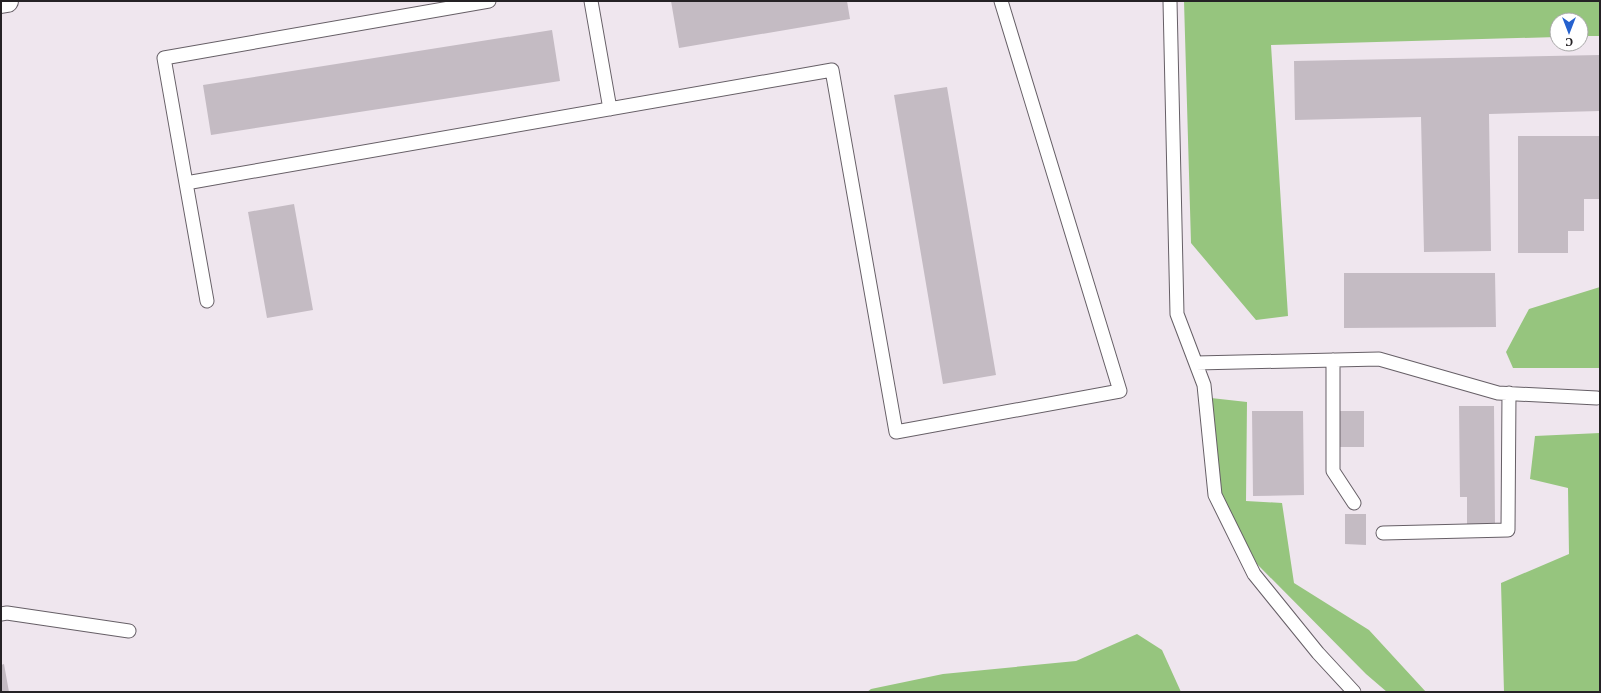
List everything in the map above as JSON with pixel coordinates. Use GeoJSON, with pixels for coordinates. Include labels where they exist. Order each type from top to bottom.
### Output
{"type":"FeatureCollection","features":[{"type":"Feature","properties":{"kind":"main road"},"geometry":{"type":"LineString","coordinates":[[1,2],[7,1]]}},
{"type":"Feature","properties":{"kind":"lane"},"geometry":{"type":"LineString","coordinates":[[206,301],[164,58],[489,1]]}},
{"type":"Feature","properties":{"kind":"lane"},"geometry":{"type":"LineString","coordinates":[[591,1],[610,109]]}},
{"type":"Feature","properties":{"kind":"lane"},"geometry":{"type":"LineString","coordinates":[[186,183],[832,70],[896,432],[1120,391],[1001,1]]}},
{"type":"Feature","properties":{"kind":"lane"},"geometry":{"type":"LineString","coordinates":[[1170,1],[1177,314],[1204,385],[1215,495],[1254,574],[1318,653],[1354,692]]}},
{"type":"Feature","properties":{"kind":"lane"},"geometry":{"type":"LineString","coordinates":[[1196,363],[1379,359],[1498,393],[1597,398]]}},
{"type":"Feature","properties":{"kind":"lane"},"geometry":{"type":"LineString","coordinates":[[1333,360],[1333,471],[1354,503]]}},
{"type":"Feature","properties":{"kind":"lane"},"geometry":{"type":"LineString","coordinates":[[1384,533],[1508,530],[1509,393]]}},
{"type":"Feature","properties":{"kind":"lane"},"geometry":{"type":"LineString","coordinates":[[1,614],[7,613],[129,631]]}},
{"type":"Feature","properties":{"kind":"green space"},"geometry":{"type":"Polygon","coordinates":[[[1184,1],[1600,1],[1600,36],[1589,36],[1589,12],[1549,12],[1549,37],[1271,45],[1288,316],[1256,320],[1191,243],[1184,1]]]}},
{"type":"Feature","properties":{"kind":"green space"},"geometry":{"type":"Polygon","coordinates":[[[1600,287],[1600,368],[1513,368],[1506,352],[1529,309],[1600,287]]]}},
{"type":"Feature","properties":{"kind":"green space"},"geometry":{"type":"Polygon","coordinates":[[[1211,398],[1247,402],[1246,501],[1282,503],[1294,583],[1369,630],[1426,692],[1387,692],[1366,674],[1257,564],[1220,496],[1211,398]]]}},
{"type":"Feature","properties":{"kind":"green space"},"geometry":{"type":"Polygon","coordinates":[[[1600,433],[1600,692],[1504,692],[1501,583],[1569,554],[1568,488],[1530,479],[1535,436],[1600,433]]]}},
{"type":"Feature","properties":{"kind":"green space"},"geometry":{"type":"Polygon","coordinates":[[[1137,634],[1162,650],[1181,692],[867,692],[871,689],[943,674],[1076,661],[1137,634]]]}},
{"type":"Feature","properties":{"kind":"building"},"geometry":{"type":"Polygon","coordinates":[[[671,1],[847,1],[850,19],[679,48],[671,1]]]}},
{"type":"Feature","properties":{"kind":"building"},"geometry":{"type":"Polygon","coordinates":[[[552,30],[560,81],[211,135],[203,85],[552,30]]]}},
{"type":"Feature","properties":{"kind":"building"},"geometry":{"type":"Polygon","coordinates":[[[1600,55],[1600,111],[1489,114],[1491,251],[1424,252],[1421,117],[1295,120],[1294,61],[1600,55]]]}},
{"type":"Feature","properties":{"kind":"building"},"geometry":{"type":"Polygon","coordinates":[[[947,87],[996,375],[943,384],[894,95],[947,87]]]}},
{"type":"Feature","properties":{"kind":"building"},"geometry":{"type":"Polygon","coordinates":[[[1518,136],[1600,136],[1600,199],[1584,199],[1584,231],[1568,231],[1568,253],[1518,253],[1518,136]]]}},
{"type":"Feature","properties":{"kind":"building"},"geometry":{"type":"Polygon","coordinates":[[[294,204],[313,310],[267,318],[248,212],[294,204]]]}},
{"type":"Feature","properties":{"kind":"building"},"geometry":{"type":"Polygon","coordinates":[[[1344,273],[1495,273],[1496,327],[1344,328],[1344,273]]]}},
{"type":"Feature","properties":{"kind":"building"},"geometry":{"type":"Polygon","coordinates":[[[1459,406],[1494,406],[1495,524],[1467,524],[1467,497],[1460,497],[1459,406]]]}},
{"type":"Feature","properties":{"kind":"building"},"geometry":{"type":"Polygon","coordinates":[[[1252,411],[1303,411],[1304,495],[1253,496],[1252,411]]]}},
{"type":"Feature","properties":{"kind":"building"},"geometry":{"type":"Polygon","coordinates":[[[1340,411],[1364,411],[1364,447],[1340,447],[1340,411]]]}},
{"type":"Feature","properties":{"kind":"building"},"geometry":{"type":"Polygon","coordinates":[[[1345,514],[1366,514],[1366,545],[1345,544],[1345,514]]]}},
{"type":"Feature","properties":{"kind":"building"},"geometry":{"type":"Polygon","coordinates":[[[4,664],[9,692],[1,692],[1,665],[4,664]]]}}]}
